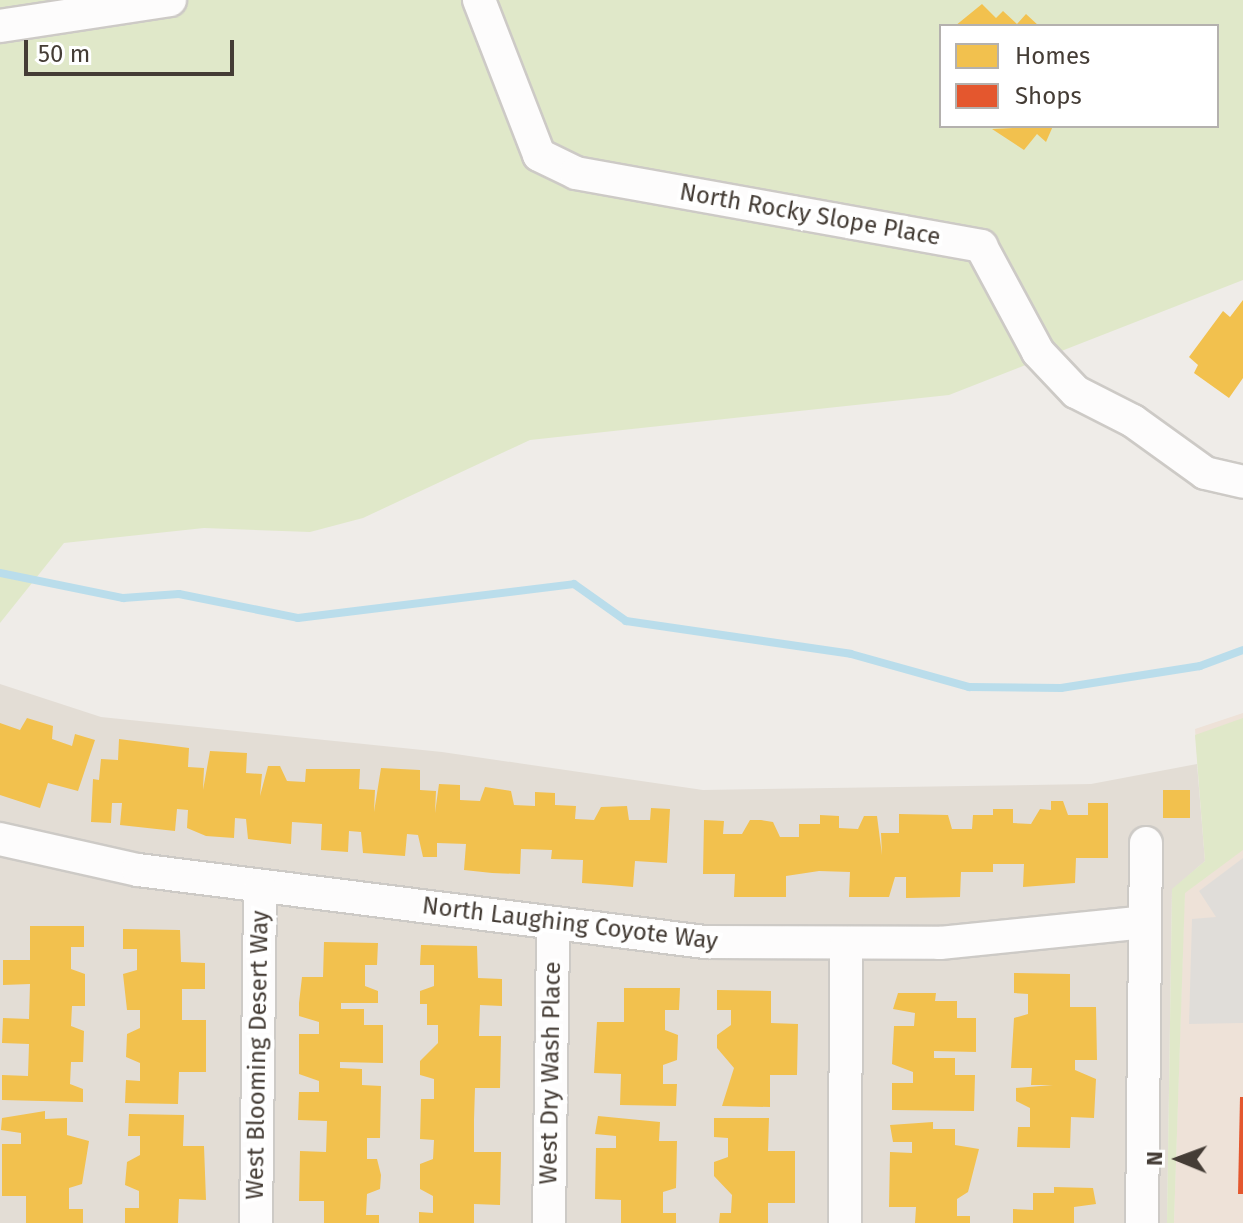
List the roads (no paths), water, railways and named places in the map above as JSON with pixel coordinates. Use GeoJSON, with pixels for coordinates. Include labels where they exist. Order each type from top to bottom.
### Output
{"type":"FeatureCollection","features":[{"type":"Feature","properties":{"kind":"street"},"geometry":{"type":"LineString","coordinates":[[0,26],[170,0]]}},
{"type":"Feature","properties":{"kind":"street","name":"North Rocky Slope Place"},"geometry":{"type":"LineString","coordinates":[[479,0],[539,155],[576,173],[981,246],[1038,352],[1076,392],[1133,421],[1205,473],[1243,482]]}},
{"type":"Feature","properties":{"kind":"street","name":"North Laughing Coyote Way"},"geometry":{"type":"LineString","coordinates":[[0,839],[75,860],[260,888],[705,942],[846,946],[1145,922]]}},
{"type":"Feature","properties":{"kind":"street"},"geometry":{"type":"LineString","coordinates":[[1142,1223],[1146,843]]}},
{"type":"Feature","properties":{"kind":"street","name":"West Blooming Desert Way"},"geometry":{"type":"LineString","coordinates":[[256,1223],[260,888]]}},
{"type":"Feature","properties":{"kind":"street","name":"West Dry Wash Place"},"geometry":{"type":"LineString","coordinates":[[549,1223],[553,923]]}},
{"type":"Feature","properties":{"kind":"street"},"geometry":{"type":"LineString","coordinates":[[845,1223],[846,946]]}},
{"type":"Feature","properties":{"kind":"waterway"},"geometry":{"type":"LineString","coordinates":[[0,573],[123,598],[179,594],[298,618],[574,584],[626,621],[851,654],[969,687],[1061,688],[1200,666],[1243,650]]}}]}
